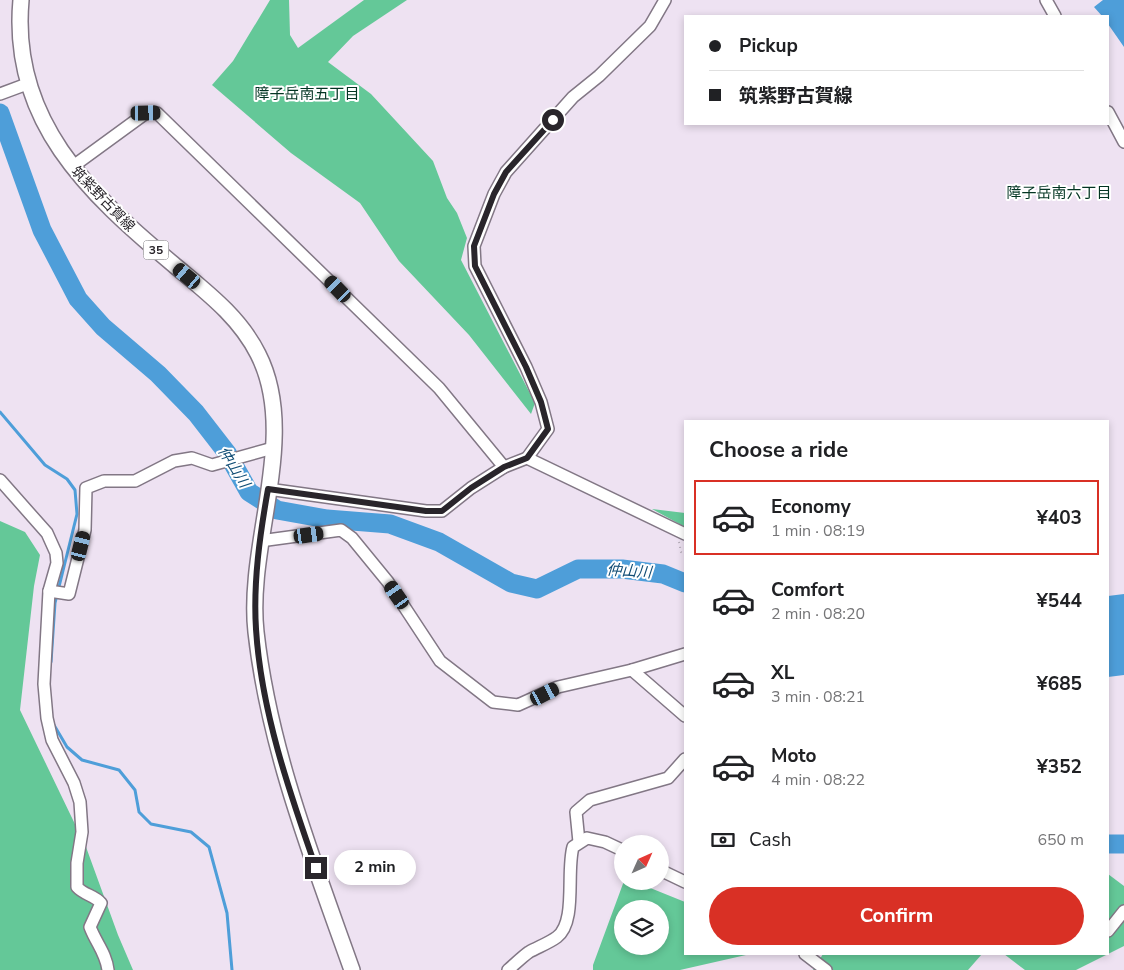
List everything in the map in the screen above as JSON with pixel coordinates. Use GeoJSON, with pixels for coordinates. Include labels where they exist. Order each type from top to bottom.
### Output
{"type":"FeatureCollection","features":[{"type":"Feature","properties":{"kind":"main road","name":"筑紫野古賀線"},"geometry":{"type":"LineString","coordinates":[[21,0],[21,53],[27,84],[48,132],[72,167],[129,228],[216,300],[240,326],[258,354],[270,385],[275,413],[273,448],[256,585],[256,629],[266,706],[298,816],[352,970]]}},
{"type":"Feature","properties":{"kind":"street"},"geometry":{"type":"LineString","coordinates":[[267,495],[442,511],[471,488],[504,467],[527,458],[548,429],[547,420],[526,367],[475,266],[474,246],[494,194],[506,172],[573,98],[650,26],[665,0]]}},
{"type":"Feature","properties":{"kind":"street"},"geometry":{"type":"LineString","coordinates":[[1046,0],[1054,15]]}},
{"type":"Feature","properties":{"kind":"street"},"geometry":{"type":"LineString","coordinates":[[5,93],[27,84]]}},
{"type":"Feature","properties":{"kind":"street"},"geometry":{"type":"LineString","coordinates":[[72,167],[146,113],[157,113],[439,388],[504,467]]}},
{"type":"Feature","properties":{"kind":"street"},"geometry":{"type":"LineString","coordinates":[[1109,114],[1124,142]]}},
{"type":"Feature","properties":{"kind":"street"},"geometry":{"type":"LineString","coordinates":[[49,591],[69,594],[85,530],[86,488],[104,481],[135,481],[174,460],[192,458],[212,464],[273,448]]}},
{"type":"Feature","properties":{"kind":"street"},"geometry":{"type":"LineString","coordinates":[[527,458],[684,534]]}},
{"type":"Feature","properties":{"kind":"street"},"geometry":{"type":"LineString","coordinates":[[0,480],[47,533],[56,553],[57,563],[49,591],[44,684],[47,718],[52,740],[74,783],[80,802],[82,832],[77,863],[77,887],[84,894],[101,902],[90,928],[94,938],[107,957],[108,970]]}},
{"type":"Feature","properties":{"kind":"street"},"geometry":{"type":"LineString","coordinates":[[261,536],[341,530],[352,538],[388,582],[440,661],[493,702],[518,705],[558,687],[632,670],[684,654]]}},
{"type":"Feature","properties":{"kind":"street"},"geometry":{"type":"LineString","coordinates":[[632,670],[684,715]]}},
{"type":"Feature","properties":{"kind":"street"},"geometry":{"type":"LineString","coordinates":[[579,842],[576,812],[590,800],[668,778],[684,761]]}},
{"type":"Feature","properties":{"kind":"street"},"geometry":{"type":"LineString","coordinates":[[508,970],[528,953],[557,937],[567,926],[570,859],[573,847],[588,838],[614,846]]}},
{"type":"Feature","properties":{"kind":"street"},"geometry":{"type":"LineString","coordinates":[[669,874],[684,882]]}},
{"type":"Feature","properties":{"kind":"street"},"geometry":{"type":"LineString","coordinates":[[1109,930],[1124,911]]}},
{"type":"Feature","properties":{"kind":"street"},"geometry":{"type":"LineString","coordinates":[[806,955],[826,970]]}},
{"type":"Feature","properties":{"kind":"green space"},"geometry":{"type":"Polygon","coordinates":[[[270,0],[289,0],[290,35],[298,48],[364,0],[407,0],[353,36],[328,62],[371,94],[433,161],[447,198],[457,213],[467,238],[461,260],[535,403],[531,414],[469,335],[399,261],[360,203],[291,153],[212,85],[233,61],[270,0]]]}},
{"type":"Feature","properties":{"kind":"green space"},"geometry":{"type":"Polygon","coordinates":[[[652,509],[684,513],[684,526],[652,509]]]}},
{"type":"Feature","properties":{"kind":"green space"},"geometry":{"type":"Polygon","coordinates":[[[0,521],[25,532],[40,555],[34,586],[20,710],[86,847],[118,935],[133,970],[0,970],[0,521]]]}},
{"type":"Feature","properties":{"kind":"green space"},"geometry":{"type":"Polygon","coordinates":[[[1109,875],[1124,886],[1124,946],[1109,954],[1109,875]]]}},
{"type":"Feature","properties":{"kind":"green space"},"geometry":{"type":"Polygon","coordinates":[[[621,890],[655,890],[684,902],[684,955],[746,955],[680,970],[593,970],[593,965],[614,908],[614,955],[669,955],[669,900],[617,900],[621,890]]]}},
{"type":"Feature","properties":{"kind":"green space"},"geometry":{"type":"Polygon","coordinates":[[[822,955],[981,955],[968,970],[813,970],[822,955]]]}},
{"type":"Feature","properties":{"kind":"green space"},"geometry":{"type":"Polygon","coordinates":[[[1005,955],[1106,955],[1076,970],[1025,970],[1005,955]]]}},
{"type":"Feature","properties":{"kind":"water"},"geometry":{"type":"Polygon","coordinates":[[[1103,0],[1124,0],[1124,47],[1109,25],[1109,15],[1101,15],[1094,7],[1103,0]]]}},
{"type":"Feature","properties":{"kind":"water"},"geometry":{"type":"Polygon","coordinates":[[[1124,594],[1124,675],[1109,677],[1109,596],[1124,594]]]}},
{"type":"Feature","properties":{"kind":"waterway","name":"仲山川"},"geometry":{"type":"LineString","coordinates":[[0,113],[42,230],[78,299],[103,327],[158,374],[196,413],[227,453],[249,492],[277,510],[327,519],[390,524],[439,542],[511,583],[537,589],[578,569],[622,569],[663,574],[684,583]]}},
{"type":"Feature","properties":{"kind":"waterway"},"geometry":{"type":"LineString","coordinates":[[0,412],[45,465],[67,479],[75,490],[77,514],[55,603],[51,662]]}},
{"type":"Feature","properties":{"kind":"waterway"},"geometry":{"type":"LineString","coordinates":[[54,725],[67,747],[82,760],[119,770],[135,790],[139,812],[151,824],[191,832],[209,847],[227,913],[232,970]]}},
{"type":"Feature","properties":{"kind":"waterway","name":"仲山川"},"geometry":{"type":"LineString","coordinates":[[1109,844],[1124,844]]}},
{"type":"Feature","properties":{"kind":"district","name":"障子岳南五丁目"},"geometry":{"type":"Point","coordinates":[307,94]}},
{"type":"Feature","properties":{"kind":"district","name":"障子岳南六丁目"},"geometry":{"type":"Point","coordinates":[1059,193]}},
{"type":"Feature","properties":{"kind":"route"},"geometry":{"type":"LineString","coordinates":[[316,868],[298,816],[266,706],[256,629],[256,585],[261,530],[268,489],[426,511],[442,511],[471,488],[504,467],[527,458],[542,440],[548,429],[541,402],[526,367],[475,266],[474,246],[494,194],[506,172],[553,120]]}}]}
